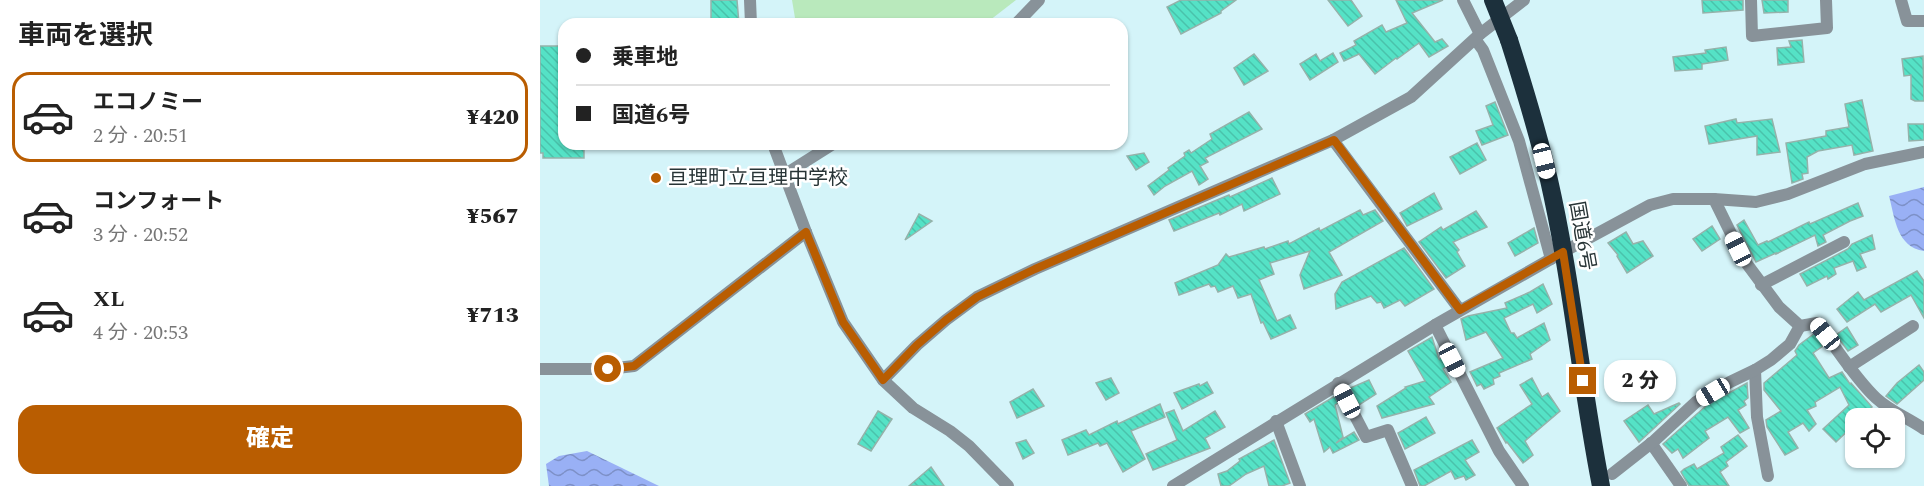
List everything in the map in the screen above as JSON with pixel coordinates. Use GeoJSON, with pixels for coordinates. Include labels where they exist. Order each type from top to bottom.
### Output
{"type":"FeatureCollection","features":[{"type":"Feature","properties":{"kind":"highway","name":"国道6号"},"geometry":{"type":"LineString","coordinates":[[1493,0],[1509,40],[1527,98],[1549,182],[1557,256],[1593,446],[1606,480]]}},
{"type":"Feature","properties":{"kind":"street"},"geometry":{"type":"LineString","coordinates":[[750,0],[751,18]]}},
{"type":"Feature","properties":{"kind":"street"},"geometry":{"type":"LineString","coordinates":[[1022,18],[1039,0]]}},
{"type":"Feature","properties":{"kind":"street"},"geometry":{"type":"LineString","coordinates":[[1463,0],[1519,141],[1557,256]]}},
{"type":"Feature","properties":{"kind":"street"},"geometry":{"type":"LineString","coordinates":[[883,380],[917,345],[977,297],[1035,269],[1334,140],[1412,97],[1478,37],[1524,0]]}},
{"type":"Feature","properties":{"kind":"street"},"geometry":{"type":"LineString","coordinates":[[1751,0],[1752,36],[1827,28],[1826,0]]}},
{"type":"Feature","properties":{"kind":"street"},"geometry":{"type":"LineString","coordinates":[[1901,0],[1907,21],[1924,21]]}},
{"type":"Feature","properties":{"kind":"street"},"geometry":{"type":"LineString","coordinates":[[1334,140],[1460,310]]}},
{"type":"Feature","properties":{"kind":"street"},"geometry":{"type":"LineString","coordinates":[[775,150],[843,322],[883,380],[913,408],[950,430],[969,446],[1008,486]]}},
{"type":"Feature","properties":{"kind":"street"},"geometry":{"type":"LineString","coordinates":[[784,175],[824,150]]}},
{"type":"Feature","properties":{"kind":"street"},"geometry":{"type":"LineString","coordinates":[[1173,486],[1460,310],[1650,205],[1674,199],[1756,202],[1788,194],[1865,164],[1924,152]]}},
{"type":"Feature","properties":{"kind":"street"},"geometry":{"type":"LineString","coordinates":[[1714,199],[1744,260],[1761,285],[1800,326]]}},
{"type":"Feature","properties":{"kind":"street"},"geometry":{"type":"LineString","coordinates":[[540,369],[608,369],[634,366],[806,232]]}},
{"type":"Feature","properties":{"kind":"street"},"geometry":{"type":"LineString","coordinates":[[1761,285],[1844,242]]}},
{"type":"Feature","properties":{"kind":"street"},"geometry":{"type":"LineString","coordinates":[[1800,326],[1817,323],[1877,398],[1890,409],[1924,429]]}},
{"type":"Feature","properties":{"kind":"street"},"geometry":{"type":"LineString","coordinates":[[1436,325],[1499,451],[1523,486]]}},
{"type":"Feature","properties":{"kind":"street"},"geometry":{"type":"LineString","coordinates":[[1606,480],[1696,402],[1755,370],[1790,344],[1800,326]]}},
{"type":"Feature","properties":{"kind":"street"},"geometry":{"type":"LineString","coordinates":[[1850,367],[1913,326]]}},
{"type":"Feature","properties":{"kind":"street"},"geometry":{"type":"LineString","coordinates":[[1755,370],[1757,417],[1768,476]]}},
{"type":"Feature","properties":{"kind":"street"},"geometry":{"type":"LineString","coordinates":[[1338,383],[1366,437],[1388,430],[1412,486]]}},
{"type":"Feature","properties":{"kind":"street"},"geometry":{"type":"LineString","coordinates":[[1276,421],[1300,486]]}},
{"type":"Feature","properties":{"kind":"street"},"geometry":{"type":"LineString","coordinates":[[1651,443],[1681,486]]}},
{"type":"Feature","properties":{"kind":"green space"},"geometry":{"type":"Polygon","coordinates":[[[792,0],[1016,0],[993,18],[795,18],[792,0]]]}},
{"type":"Feature","properties":{"kind":"water"},"geometry":{"type":"Polygon","coordinates":[[[1924,187],[1924,251],[1908,244],[1903,238],[1889,196],[1924,187]]]}},
{"type":"Feature","properties":{"kind":"water"},"geometry":{"type":"Polygon","coordinates":[[[587,451],[659,486],[549,486],[546,464],[559,456],[587,451]]]}},
{"type":"Feature","properties":{"kind":"building"},"geometry":{"type":"Polygon","coordinates":[[[711,0],[737,0],[738,18],[711,18],[711,0]]]}},
{"type":"Feature","properties":{"kind":"building"},"geometry":{"type":"Polygon","coordinates":[[[1181,0],[1236,0],[1221,13],[1181,34],[1167,7],[1181,0]]]}},
{"type":"Feature","properties":{"kind":"building"},"geometry":{"type":"Polygon","coordinates":[[[1328,0],[1351,0],[1362,16],[1348,26],[1328,0]]]}},
{"type":"Feature","properties":{"kind":"building"},"geometry":{"type":"Polygon","coordinates":[[[1396,0],[1443,0],[1412,13],[1435,42],[1442,39],[1448,46],[1429,57],[1419,43],[1375,74],[1359,54],[1344,61],[1340,53],[1356,45],[1354,41],[1382,25],[1386,32],[1407,23],[1396,0]]]}},
{"type":"Feature","properties":{"kind":"building"},"geometry":{"type":"Polygon","coordinates":[[[1702,0],[1743,0],[1743,10],[1703,13],[1702,0]]]}},
{"type":"Feature","properties":{"kind":"building"},"geometry":{"type":"Polygon","coordinates":[[[1762,0],[1788,0],[1788,12],[1764,13],[1762,0]]]}},
{"type":"Feature","properties":{"kind":"building"},"geometry":{"type":"Polygon","coordinates":[[[1802,40],[1804,62],[1778,65],[1777,48],[1791,47],[1789,41],[1802,40]]]}},
{"type":"Feature","properties":{"kind":"building"},"geometry":{"type":"Polygon","coordinates":[[[540,46],[558,46],[558,150],[584,150],[584,158],[543,158],[543,153],[540,153],[540,46]]]}},
{"type":"Feature","properties":{"kind":"building"},"geometry":{"type":"Polygon","coordinates":[[[1726,47],[1728,60],[1702,64],[1702,69],[1675,71],[1673,57],[1706,53],[1705,50],[1726,47]]]}},
{"type":"Feature","properties":{"kind":"building"},"geometry":{"type":"Polygon","coordinates":[[[1333,53],[1338,62],[1310,80],[1300,64],[1316,54],[1320,61],[1333,53]]]}},
{"type":"Feature","properties":{"kind":"building"},"geometry":{"type":"Polygon","coordinates":[[[1254,54],[1268,71],[1244,85],[1234,68],[1254,54]]]}},
{"type":"Feature","properties":{"kind":"building"},"geometry":{"type":"Polygon","coordinates":[[[1923,56],[1924,101],[1915,101],[1911,99],[1911,75],[1904,76],[1902,59],[1923,56]]]}},
{"type":"Feature","properties":{"kind":"building"},"geometry":{"type":"Polygon","coordinates":[[[1862,100],[1873,151],[1854,155],[1852,145],[1818,151],[1807,157],[1808,173],[1802,174],[1803,179],[1792,183],[1786,143],[1826,136],[1826,131],[1849,127],[1845,104],[1862,100]]]}},
{"type":"Feature","properties":{"kind":"building"},"geometry":{"type":"Polygon","coordinates":[[[1495,102],[1508,135],[1482,145],[1476,131],[1493,125],[1486,106],[1495,102]]]}},
{"type":"Feature","properties":{"kind":"building"},"geometry":{"type":"Polygon","coordinates":[[[1249,112],[1262,129],[1205,158],[1208,162],[1200,166],[1208,179],[1199,185],[1192,171],[1154,195],[1148,186],[1185,156],[1184,153],[1189,150],[1191,153],[1212,139],[1210,134],[1249,112]]]}},
{"type":"Feature","properties":{"kind":"building"},"geometry":{"type":"Polygon","coordinates":[[[1736,119],[1737,123],[1772,119],[1780,152],[1757,155],[1757,136],[1709,144],[1705,126],[1736,119]]]}},
{"type":"Feature","properties":{"kind":"building"},"geometry":{"type":"Polygon","coordinates":[[[1908,124],[1924,124],[1924,140],[1909,141],[1908,124]]]}},
{"type":"Feature","properties":{"kind":"building"},"geometry":{"type":"Polygon","coordinates":[[[1477,143],[1486,160],[1460,174],[1450,157],[1477,143]]]}},
{"type":"Feature","properties":{"kind":"building"},"geometry":{"type":"Polygon","coordinates":[[[1144,153],[1149,162],[1136,170],[1127,156],[1144,153]]]}},
{"type":"Feature","properties":{"kind":"building"},"geometry":{"type":"Polygon","coordinates":[[[1272,178],[1280,194],[1244,211],[1242,204],[1220,215],[1219,213],[1174,231],[1169,220],[1272,178]]]}},
{"type":"Feature","properties":{"kind":"building"},"geometry":{"type":"Polygon","coordinates":[[[1434,193],[1442,209],[1407,226],[1400,213],[1434,193]]]}},
{"type":"Feature","properties":{"kind":"building"},"geometry":{"type":"Polygon","coordinates":[[[1858,203],[1863,216],[1823,235],[1826,242],[1818,246],[1815,235],[1756,262],[1737,225],[1744,220],[1758,245],[1858,203]]]}},
{"type":"Feature","properties":{"kind":"building"},"geometry":{"type":"Polygon","coordinates":[[[1360,210],[1363,215],[1375,210],[1383,221],[1329,252],[1342,275],[1304,289],[1300,275],[1310,251],[1270,263],[1274,274],[1259,280],[1277,321],[1290,315],[1296,328],[1271,339],[1263,322],[1261,323],[1251,294],[1238,298],[1233,286],[1218,292],[1215,286],[1211,287],[1209,284],[1179,295],[1175,283],[1218,265],[1226,254],[1229,257],[1288,241],[1289,244],[1360,210]]]}},
{"type":"Feature","properties":{"kind":"building"},"geometry":{"type":"Polygon","coordinates":[[[1476,211],[1487,227],[1453,242],[1465,266],[1446,278],[1419,242],[1441,227],[1443,230],[1476,211]]]}},
{"type":"Feature","properties":{"kind":"building"},"geometry":{"type":"Polygon","coordinates":[[[919,214],[932,221],[905,240],[919,214]]]}},
{"type":"Feature","properties":{"kind":"building"},"geometry":{"type":"Polygon","coordinates":[[[1712,226],[1720,239],[1702,251],[1693,239],[1712,226]]]}},
{"type":"Feature","properties":{"kind":"building"},"geometry":{"type":"Polygon","coordinates":[[[1534,228],[1538,243],[1515,256],[1508,243],[1534,228]]]}},
{"type":"Feature","properties":{"kind":"building"},"geometry":{"type":"Polygon","coordinates":[[[1626,232],[1633,244],[1643,241],[1653,256],[1627,273],[1618,255],[1608,243],[1626,232]]]}},
{"type":"Feature","properties":{"kind":"building"},"geometry":{"type":"Polygon","coordinates":[[[1872,235],[1875,249],[1860,254],[1866,267],[1857,271],[1853,261],[1834,268],[1836,274],[1828,279],[1827,276],[1807,286],[1800,274],[1872,235]]]}},
{"type":"Feature","properties":{"kind":"building"},"geometry":{"type":"Polygon","coordinates":[[[1404,248],[1434,289],[1405,306],[1400,300],[1384,308],[1381,302],[1377,303],[1371,296],[1336,309],[1335,294],[1342,282],[1404,248]]]}},
{"type":"Feature","properties":{"kind":"building"},"geometry":{"type":"Polygon","coordinates":[[[1917,271],[1924,281],[1924,318],[1911,295],[1881,312],[1875,304],[1847,322],[1837,309],[1858,292],[1864,300],[1917,271]]]}},
{"type":"Feature","properties":{"kind":"building"},"geometry":{"type":"Polygon","coordinates":[[[1543,284],[1552,304],[1537,313],[1533,304],[1504,318],[1511,333],[1514,333],[1517,338],[1544,323],[1550,340],[1530,354],[1532,359],[1499,373],[1500,376],[1493,379],[1494,384],[1484,389],[1481,384],[1477,386],[1470,372],[1503,358],[1486,332],[1466,340],[1461,319],[1507,308],[1505,303],[1543,284]]]}},
{"type":"Feature","properties":{"kind":"building"},"geometry":{"type":"Polygon","coordinates":[[[1847,327],[1858,345],[1848,351],[1836,335],[1847,327]]]}},
{"type":"Feature","properties":{"kind":"building"},"geometry":{"type":"Polygon","coordinates":[[[1815,333],[1823,346],[1813,353],[1829,378],[1842,372],[1872,407],[1846,408],[1849,405],[1840,387],[1815,402],[1816,406],[1807,410],[1816,424],[1809,431],[1803,423],[1788,432],[1798,448],[1785,455],[1767,427],[1766,420],[1781,411],[1764,390],[1764,383],[1797,355],[1795,351],[1815,333]]]}},
{"type":"Feature","properties":{"kind":"building"},"geometry":{"type":"Polygon","coordinates":[[[1432,337],[1439,359],[1442,357],[1447,366],[1443,369],[1451,382],[1429,397],[1434,404],[1382,418],[1377,406],[1405,387],[1425,381],[1408,351],[1432,337]]]}},
{"type":"Feature","properties":{"kind":"building"},"geometry":{"type":"Polygon","coordinates":[[[1919,365],[1924,372],[1924,380],[1897,404],[1886,396],[1897,383],[1919,365]]]}},
{"type":"Feature","properties":{"kind":"building"},"geometry":{"type":"Polygon","coordinates":[[[1111,378],[1119,393],[1106,400],[1096,383],[1111,378]]]}},
{"type":"Feature","properties":{"kind":"building"},"geometry":{"type":"Polygon","coordinates":[[[1532,378],[1542,397],[1548,393],[1560,411],[1525,441],[1533,455],[1523,463],[1497,428],[1532,404],[1520,385],[1532,378]]]}},
{"type":"Feature","properties":{"kind":"building"},"geometry":{"type":"Polygon","coordinates":[[[1369,380],[1376,394],[1359,405],[1350,388],[1369,380]]]}},
{"type":"Feature","properties":{"kind":"building"},"geometry":{"type":"Polygon","coordinates":[[[1207,382],[1213,393],[1182,409],[1174,393],[1207,382]]]}},
{"type":"Feature","properties":{"kind":"building"},"geometry":{"type":"Polygon","coordinates":[[[1747,383],[1748,398],[1744,401],[1746,405],[1738,410],[1749,428],[1740,433],[1728,417],[1705,431],[1709,438],[1683,458],[1678,449],[1672,453],[1663,444],[1707,405],[1747,383]]]}},
{"type":"Feature","properties":{"kind":"building"},"geometry":{"type":"Polygon","coordinates":[[[1033,389],[1044,406],[1017,418],[1010,402],[1033,389]]]}},
{"type":"Feature","properties":{"kind":"building"},"geometry":{"type":"Polygon","coordinates":[[[1335,396],[1343,437],[1336,443],[1354,432],[1359,440],[1333,453],[1330,447],[1324,452],[1314,419],[1310,422],[1305,414],[1335,396]]]}},
{"type":"Feature","properties":{"kind":"building"},"geometry":{"type":"Polygon","coordinates":[[[1679,403],[1639,442],[1624,421],[1648,405],[1654,414],[1679,403]]]}},
{"type":"Feature","properties":{"kind":"building"},"geometry":{"type":"Polygon","coordinates":[[[1160,404],[1165,417],[1131,431],[1145,459],[1123,472],[1107,443],[1100,446],[1098,443],[1068,455],[1062,440],[1086,430],[1089,435],[1160,404]]]}},
{"type":"Feature","properties":{"kind":"building"},"geometry":{"type":"Polygon","coordinates":[[[1845,409],[1845,433],[1836,442],[1823,429],[1845,409]]]}},
{"type":"Feature","properties":{"kind":"building"},"geometry":{"type":"Polygon","coordinates":[[[1174,410],[1183,431],[1215,411],[1225,427],[1205,438],[1210,448],[1153,470],[1146,454],[1177,440],[1166,413],[1174,410]]]}},
{"type":"Feature","properties":{"kind":"building"},"geometry":{"type":"Polygon","coordinates":[[[878,411],[892,419],[871,451],[858,444],[878,411]]]}},
{"type":"Feature","properties":{"kind":"building"},"geometry":{"type":"Polygon","coordinates":[[[1426,417],[1435,433],[1405,449],[1398,433],[1426,417]]]}},
{"type":"Feature","properties":{"kind":"building"},"geometry":{"type":"Polygon","coordinates":[[[1738,435],[1747,446],[1726,462],[1728,466],[1720,472],[1729,486],[1689,486],[1681,472],[1694,464],[1697,469],[1724,453],[1721,447],[1738,435]]]}},
{"type":"Feature","properties":{"kind":"building"},"geometry":{"type":"Polygon","coordinates":[[[1026,440],[1034,453],[1023,459],[1016,443],[1026,440]]]}},
{"type":"Feature","properties":{"kind":"building"},"geometry":{"type":"Polygon","coordinates":[[[1274,440],[1290,483],[1282,486],[1269,486],[1264,466],[1246,474],[1229,486],[1221,486],[1218,474],[1227,471],[1240,461],[1239,459],[1274,440]]]}},
{"type":"Feature","properties":{"kind":"building"},"geometry":{"type":"Polygon","coordinates":[[[1472,440],[1479,452],[1465,460],[1475,475],[1466,480],[1464,476],[1455,479],[1451,471],[1420,486],[1414,470],[1472,440]]]}},
{"type":"Feature","properties":{"kind":"building"},"geometry":{"type":"Polygon","coordinates":[[[931,467],[944,486],[909,486],[931,467]]]}},
{"type":"Feature","properties":{"kind":"place","name":"亘理町立亘理中学校"},"geometry":{"type":"Point","coordinates":[656,178]}},
{"type":"Feature","properties":{"kind":"route"},"geometry":{"type":"LineString","coordinates":[[608,369],[634,366],[806,232],[843,322],[883,380],[917,345],[977,297],[1035,269],[1334,140],[1460,310],[1563,252],[1583,381]]}}]}
